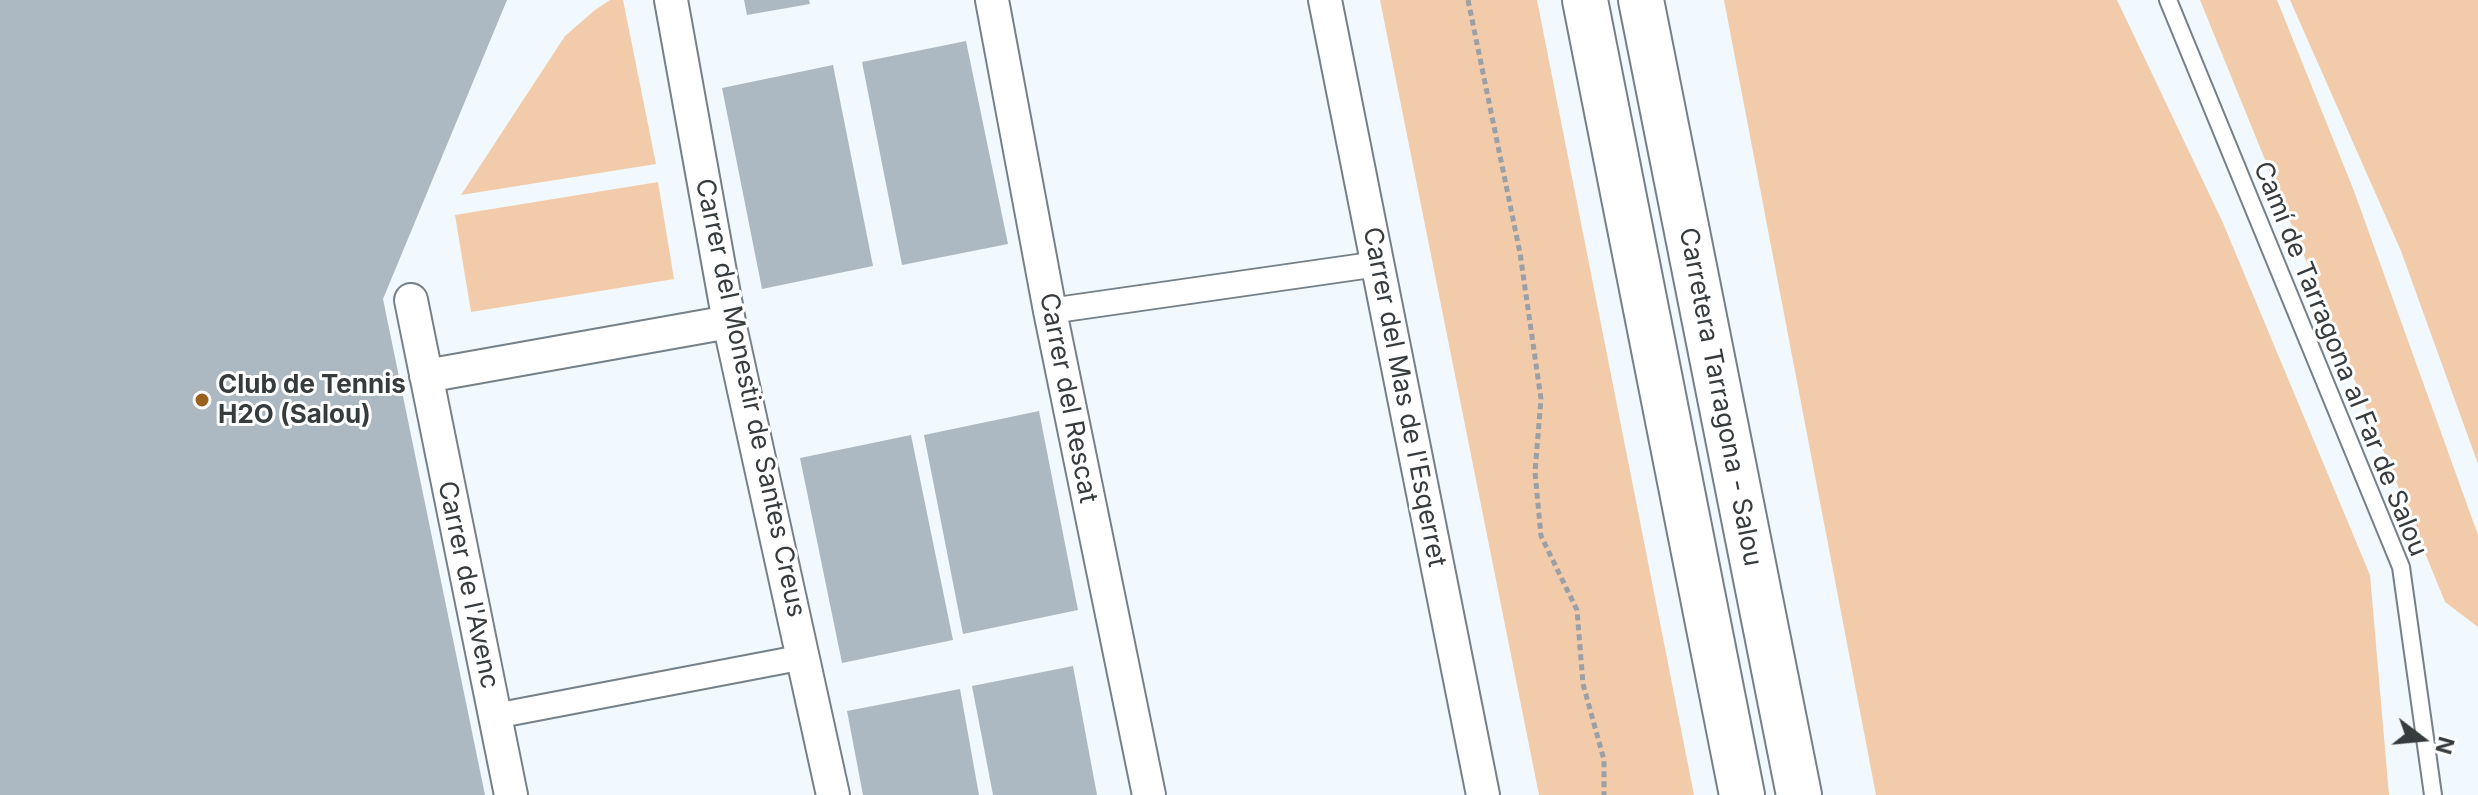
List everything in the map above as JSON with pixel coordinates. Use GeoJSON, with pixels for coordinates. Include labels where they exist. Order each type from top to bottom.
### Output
{"type":"FeatureCollection","features":[{"type":"Feature","properties":{"kind":"highway"},"geometry":{"type":"LineString","coordinates":[[1585,0],[1742,795]]}},
{"type":"Feature","properties":{"kind":"highway","name":"Carretera Tarragona - Salou"},"geometry":{"type":"LineString","coordinates":[[1641,0],[1799,795]]}},
{"type":"Feature","properties":{"kind":"street","name":"Carrer del Monestir de Santes Creus"},"geometry":{"type":"LineString","coordinates":[[671,0],[729,322],[833,795]]}},
{"type":"Feature","properties":{"kind":"street","name":"Carrer del Rescat"},"geometry":{"type":"LineString","coordinates":[[992,0],[1050,311],[1149,795]]}},
{"type":"Feature","properties":{"kind":"street","name":"Carrer del Mas de l'Esqerret"},"geometry":{"type":"LineString","coordinates":[[1325,0],[1483,795]]}},
{"type":"Feature","properties":{"kind":"street"},"geometry":{"type":"LineString","coordinates":[[1050,311],[1378,264]]}},
{"type":"Feature","properties":{"kind":"street","name":"Carrer de l'Avenc"},"geometry":{"type":"LineString","coordinates":[[411,300],[511,795]]}},
{"type":"Feature","properties":{"kind":"street"},"geometry":{"type":"LineString","coordinates":[[426,376],[729,322]]}},
{"type":"Feature","properties":{"kind":"street"},"geometry":{"type":"LineString","coordinates":[[495,716],[804,657]]}},
{"type":"Feature","properties":{"kind":"lane","name":"Camí de Tarragona al Far de Salou"},"geometry":{"type":"LineString","coordinates":[[2168,0],[2401,567],[2433,795]]}},
{"type":"Feature","properties":{"kind":"path"},"geometry":{"type":"LineString","coordinates":[[1468,0],[1520,253],[1541,399],[1535,472],[1541,536],[1577,610],[1583,684],[1604,760],[1604,795]]}},
{"type":"Feature","properties":{"kind":"shaded area"},"geometry":{"type":"Polygon","coordinates":[[[610,0],[623,0],[656,164],[461,195],[565,36],[610,0]]]}},
{"type":"Feature","properties":{"kind":"shaded area"},"geometry":{"type":"Polygon","coordinates":[[[1380,0],[1537,0],[1694,795],[1539,795],[1380,0]]]}},
{"type":"Feature","properties":{"kind":"shaded area"},"geometry":{"type":"Polygon","coordinates":[[[1724,0],[2117,0],[2223,223],[2370,575],[2389,795],[1876,795],[1724,0]]]}},
{"type":"Feature","properties":{"kind":"shaded area"},"geometry":{"type":"Polygon","coordinates":[[[2200,0],[2277,0],[2354,191],[2478,535],[2478,627],[2445,602],[2200,0]]]}},
{"type":"Feature","properties":{"kind":"shaded area"},"geometry":{"type":"Polygon","coordinates":[[[2290,0],[2478,0],[2478,464],[2401,251],[2290,0]]]}},
{"type":"Feature","properties":{"kind":"shaded area"},"geometry":{"type":"Polygon","coordinates":[[[658,182],[674,279],[471,312],[455,215],[658,182]]]}},
{"type":"Feature","properties":{"kind":"building","name":"Club de Tennis H2O (Salou)"},"geometry":{"type":"Polygon","coordinates":[[[0,0],[507,0],[383,299],[485,795],[0,795],[0,0]]]}},
{"type":"Feature","properties":{"kind":"building"},"geometry":{"type":"Polygon","coordinates":[[[744,0],[809,0],[810,4],[747,15],[744,0]]]}},
{"type":"Feature","properties":{"kind":"building"},"geometry":{"type":"Polygon","coordinates":[[[966,41],[1008,244],[902,265],[862,62],[966,41]]]}},
{"type":"Feature","properties":{"kind":"building"},"geometry":{"type":"Polygon","coordinates":[[[833,65],[873,266],[762,289],[722,88],[833,65]]]}},
{"type":"Feature","properties":{"kind":"building"},"geometry":{"type":"Polygon","coordinates":[[[1039,411],[1078,610],[963,634],[924,435],[1039,411]]]}},
{"type":"Feature","properties":{"kind":"building"},"geometry":{"type":"Polygon","coordinates":[[[911,435],[953,640],[842,663],[800,458],[911,435]]]}},
{"type":"Feature","properties":{"kind":"building"},"geometry":{"type":"Polygon","coordinates":[[[1073,666],[1097,795],[993,795],[972,686],[1073,666]]]}},
{"type":"Feature","properties":{"kind":"building"},"geometry":{"type":"Polygon","coordinates":[[[960,689],[979,795],[863,795],[847,711],[960,689]]]}},
{"type":"Feature","properties":{"kind":"place","name":"Club de Tennis H2O (Salou)"},"geometry":{"type":"Point","coordinates":[202,400]}}]}
